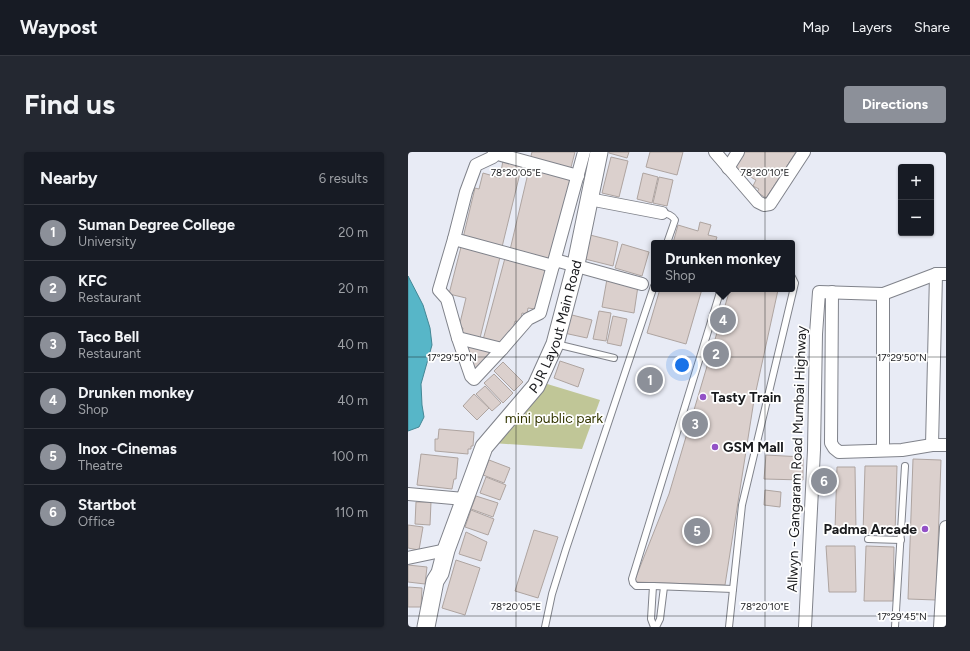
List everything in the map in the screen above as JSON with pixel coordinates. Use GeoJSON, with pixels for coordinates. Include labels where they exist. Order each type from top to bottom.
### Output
{"type":"FeatureCollection","features":[{"type":"Feature","properties":{"kind":"street"},"geometry":{"type":"LineString","coordinates":[[578,176],[494,153],[493,157],[476,165],[466,192],[439,290],[447,299],[458,338],[471,376],[474,379],[528,319],[540,313],[578,176],[584,152]]}},
{"type":"Feature","properties":{"kind":"street","name":"PJR Layout Main Road"},"geometry":{"type":"LineString","coordinates":[[426,627],[435,581],[440,573],[446,550],[484,447],[536,386],[555,344],[574,271],[599,152]]}},
{"type":"Feature","properties":{"kind":"street"},"geometry":{"type":"LineString","coordinates":[[715,152],[758,202],[764,205],[770,204],[804,152]]}},
{"type":"Feature","properties":{"kind":"street"},"geometry":{"type":"LineString","coordinates":[[728,168],[738,152]]}},
{"type":"Feature","properties":{"kind":"street"},"geometry":{"type":"LineString","coordinates":[[589,199],[662,213]]}},
{"type":"Feature","properties":{"kind":"street"},"geometry":{"type":"LineString","coordinates":[[454,238],[553,266],[648,285]]}},
{"type":"Feature","properties":{"kind":"street"},"geometry":{"type":"LineString","coordinates":[[932,445],[941,274],[883,294],[832,292],[831,443],[834,448],[839,452],[902,450],[932,445],[946,445]]}},
{"type":"Feature","properties":{"kind":"street","name":"Allwyn - Gangaram Road Mumbai Highway"},"geometry":{"type":"LineString","coordinates":[[805,627],[814,450],[816,334],[819,292],[832,292]]}},
{"type":"Feature","properties":{"kind":"street"},"geometry":{"type":"LineString","coordinates":[[883,294],[883,450]]}},
{"type":"Feature","properties":{"kind":"street"},"geometry":{"type":"LineString","coordinates":[[458,338],[502,349]]}},
{"type":"Feature","properties":{"kind":"street"},"geometry":{"type":"LineString","coordinates":[[408,494],[464,499]]}},
{"type":"Feature","properties":{"kind":"street"},"geometry":{"type":"LineString","coordinates":[[940,627],[946,528]]}},
{"type":"Feature","properties":{"kind":"street"},"geometry":{"type":"LineString","coordinates":[[408,558],[446,550]]}},
{"type":"Feature","properties":{"kind":"street","name":"PJR Layout Main Road"},"geometry":{"type":"LineString","coordinates":[[436,627],[443,582],[440,573]]}},
{"type":"Feature","properties":{"kind":"lane"},"geometry":{"type":"LineString","coordinates":[[662,213],[668,214],[675,220],[668,240]]}},
{"type":"Feature","properties":{"kind":"lane"},"geometry":{"type":"LineString","coordinates":[[545,627],[552,594],[648,285]]}},
{"type":"Feature","properties":{"kind":"lane"},"geometry":{"type":"LineString","coordinates":[[720,292],[632,579],[636,586],[733,589]]}},
{"type":"Feature","properties":{"kind":"lane"},"geometry":{"type":"LineString","coordinates":[[729,627],[742,505],[792,292]]}},
{"type":"Feature","properties":{"kind":"lane"},"geometry":{"type":"LineString","coordinates":[[555,344],[614,358]]}},
{"type":"Feature","properties":{"kind":"lane"},"geometry":{"type":"LineString","coordinates":[[896,627],[905,466]]}},
{"type":"Feature","properties":{"kind":"lane"},"geometry":{"type":"LineString","coordinates":[[868,539],[901,540]]}},
{"type":"Feature","properties":{"kind":"lane"},"geometry":{"type":"LineString","coordinates":[[653,586],[651,619],[655,627]]}},
{"type":"Feature","properties":{"kind":"lane"},"geometry":{"type":"LineString","coordinates":[[655,627],[660,619],[664,587]]}},
{"type":"Feature","properties":{"kind":"green space","name":"mini public park"},"geometry":{"type":"Polygon","coordinates":[[[544,383],[600,400],[582,449],[492,443],[544,383]]]}},
{"type":"Feature","properties":{"kind":"water"},"geometry":{"type":"Polygon","coordinates":[[[408,276],[423,305],[430,328],[432,345],[421,384],[424,417],[419,427],[408,431],[408,276]]]}},
{"type":"Feature","properties":{"kind":"building"},"geometry":{"type":"Polygon","coordinates":[[[532,152],[575,152],[570,171],[530,160],[532,152]]]}},
{"type":"Feature","properties":{"kind":"building"},"geometry":{"type":"Polygon","coordinates":[[[609,152],[629,152],[627,158],[609,152]]]}},
{"type":"Feature","properties":{"kind":"building"},"geometry":{"type":"Polygon","coordinates":[[[650,152],[683,152],[677,175],[646,167],[650,152]]]}},
{"type":"Feature","properties":{"kind":"building"},"geometry":{"type":"Polygon","coordinates":[[[741,152],[796,152],[766,198],[757,192],[759,189],[753,186],[756,180],[747,175],[745,178],[730,169],[741,152]]]}},
{"type":"Feature","properties":{"kind":"building"},"geometry":{"type":"Polygon","coordinates":[[[611,157],[628,161],[619,197],[602,193],[611,157]]]}},
{"type":"Feature","properties":{"kind":"building"},"geometry":{"type":"Polygon","coordinates":[[[503,160],[522,165],[502,247],[463,238],[475,188],[479,189],[483,173],[500,178],[503,160]]]}},
{"type":"Feature","properties":{"kind":"building"},"geometry":{"type":"Polygon","coordinates":[[[529,169],[571,178],[551,259],[510,250],[529,169]]]}},
{"type":"Feature","properties":{"kind":"building"},"geometry":{"type":"Polygon","coordinates":[[[643,173],[658,177],[652,203],[637,199],[643,173]]]}},
{"type":"Feature","properties":{"kind":"building"},"geometry":{"type":"Polygon","coordinates":[[[659,177],[673,180],[667,206],[653,203],[659,177]]]}},
{"type":"Feature","properties":{"kind":"building"},"geometry":{"type":"Polygon","coordinates":[[[700,222],[711,225],[708,235],[717,237],[716,240],[674,240],[678,225],[698,231],[700,222]]]}},
{"type":"Feature","properties":{"kind":"building"},"geometry":{"type":"Polygon","coordinates":[[[590,235],[618,242],[613,266],[585,259],[590,235]]]}},
{"type":"Feature","properties":{"kind":"building"},"geometry":{"type":"Polygon","coordinates":[[[622,244],[649,252],[642,276],[615,268],[622,244]]]}},
{"type":"Feature","properties":{"kind":"building"},"geometry":{"type":"Polygon","coordinates":[[[461,247],[500,257],[480,338],[462,333],[463,328],[459,327],[466,298],[449,294],[461,247]]]}},
{"type":"Feature","properties":{"kind":"building"},"geometry":{"type":"Polygon","coordinates":[[[505,258],[546,269],[535,309],[528,308],[527,314],[522,313],[520,322],[515,321],[512,331],[510,330],[503,345],[483,340],[505,258]]]}},
{"type":"Feature","properties":{"kind":"building"},"geometry":{"type":"Polygon","coordinates":[[[607,279],[638,286],[634,313],[602,307],[607,279]]]}},
{"type":"Feature","properties":{"kind":"building"},"geometry":{"type":"Polygon","coordinates":[[[659,292],[701,292],[686,344],[647,333],[659,292]]]}},
{"type":"Feature","properties":{"kind":"building","name":"GSM Mall"},"geometry":{"type":"Polygon","coordinates":[[[729,292],[778,292],[754,400],[725,585],[634,582],[669,494],[729,292]]]}},
{"type":"Feature","properties":{"kind":"building"},"geometry":{"type":"Polygon","coordinates":[[[599,311],[611,313],[606,341],[593,339],[599,311]]]}},
{"type":"Feature","properties":{"kind":"building"},"geometry":{"type":"Polygon","coordinates":[[[568,314],[592,320],[587,338],[564,333],[568,314]]]}},
{"type":"Feature","properties":{"kind":"building"},"geometry":{"type":"Polygon","coordinates":[[[613,316],[627,319],[621,346],[607,343],[613,316]]]}},
{"type":"Feature","properties":{"kind":"building"},"geometry":{"type":"Polygon","coordinates":[[[470,344],[492,353],[478,371],[473,368],[466,350],[470,344]]]}},
{"type":"Feature","properties":{"kind":"building"},"geometry":{"type":"Polygon","coordinates":[[[560,361],[584,369],[578,387],[554,378],[560,361]]]}},
{"type":"Feature","properties":{"kind":"building"},"geometry":{"type":"Polygon","coordinates":[[[503,362],[523,382],[514,391],[494,371],[503,362]]]}},
{"type":"Feature","properties":{"kind":"building"},"geometry":{"type":"Polygon","coordinates":[[[494,374],[513,393],[503,403],[484,383],[494,374]]]}},
{"type":"Feature","properties":{"kind":"building"},"geometry":{"type":"Polygon","coordinates":[[[485,386],[501,403],[492,411],[476,394],[485,386]]]}},
{"type":"Feature","properties":{"kind":"building"},"geometry":{"type":"Polygon","coordinates":[[[474,394],[489,408],[477,420],[463,406],[474,394]]]}},
{"type":"Feature","properties":{"kind":"building"},"geometry":{"type":"Polygon","coordinates":[[[439,429],[474,432],[473,446],[471,446],[471,449],[468,449],[468,454],[435,451],[435,439],[438,439],[439,429]]]}},
{"type":"Feature","properties":{"kind":"building"},"geometry":{"type":"Polygon","coordinates":[[[421,454],[458,458],[456,479],[454,479],[452,489],[417,485],[421,454]]]}},
{"type":"Feature","properties":{"kind":"building"},"geometry":{"type":"Polygon","coordinates":[[[766,455],[803,457],[803,480],[764,479],[766,455]]]}},
{"type":"Feature","properties":{"kind":"building","name":"Padma Arcade"},"geometry":{"type":"Polygon","coordinates":[[[913,459],[941,460],[936,600],[908,599],[913,459]]]}},
{"type":"Feature","properties":{"kind":"building"},"geometry":{"type":"Polygon","coordinates":[[[489,460],[510,468],[504,483],[483,475],[489,460]]]}},
{"type":"Feature","properties":{"kind":"building"},"geometry":{"type":"Polygon","coordinates":[[[865,466],[897,466],[895,534],[863,533],[865,466]]]}},
{"type":"Feature","properties":{"kind":"building"},"geometry":{"type":"Polygon","coordinates":[[[837,467],[855,467],[856,530],[835,530],[837,467]]]}},
{"type":"Feature","properties":{"kind":"building"},"geometry":{"type":"Polygon","coordinates":[[[486,477],[506,485],[500,500],[480,493],[486,477]]]}},
{"type":"Feature","properties":{"kind":"building"},"geometry":{"type":"Polygon","coordinates":[[[765,490],[781,492],[780,507],[764,505],[765,490]]]}},
{"type":"Feature","properties":{"kind":"building"},"geometry":{"type":"Polygon","coordinates":[[[476,496],[498,503],[493,517],[471,509],[476,496]]]}},
{"type":"Feature","properties":{"kind":"building"},"geometry":{"type":"Polygon","coordinates":[[[416,502],[431,502],[430,525],[415,524],[416,502]]]}},
{"type":"Feature","properties":{"kind":"building"},"geometry":{"type":"Polygon","coordinates":[[[471,510],[494,519],[488,535],[465,527],[471,510]]]}},
{"type":"Feature","properties":{"kind":"building"},"geometry":{"type":"Polygon","coordinates":[[[408,525],[423,527],[419,550],[408,548],[408,525]]]}},
{"type":"Feature","properties":{"kind":"building"},"geometry":{"type":"Polygon","coordinates":[[[534,530],[558,537],[538,598],[515,591],[534,530]]]}},
{"type":"Feature","properties":{"kind":"building"},"geometry":{"type":"Polygon","coordinates":[[[466,532],[487,542],[481,561],[459,554],[466,532]]]}},
{"type":"Feature","properties":{"kind":"building"},"geometry":{"type":"Polygon","coordinates":[[[826,546],[855,546],[856,592],[829,592],[826,546]]]}},
{"type":"Feature","properties":{"kind":"building"},"geometry":{"type":"Polygon","coordinates":[[[866,546],[894,547],[893,601],[864,601],[866,546]]]}},
{"type":"Feature","properties":{"kind":"building"},"geometry":{"type":"Polygon","coordinates":[[[456,560],[480,568],[465,615],[442,608],[456,560]]]}},
{"type":"Feature","properties":{"kind":"building"},"geometry":{"type":"Polygon","coordinates":[[[408,565],[427,567],[425,584],[408,582],[408,565]]]}},
{"type":"Feature","properties":{"kind":"building"},"geometry":{"type":"Polygon","coordinates":[[[408,587],[422,588],[421,607],[408,607],[408,587]]]}},
{"type":"Feature","properties":{"kind":"place","name":"Drunken monkey"},"geometry":{"type":"Point","coordinates":[723,320]}},
{"type":"Feature","properties":{"kind":"place","name":"KFC"},"geometry":{"type":"Point","coordinates":[716,354]}},
{"type":"Feature","properties":{"kind":"place","name":"Suman Degree College"},"geometry":{"type":"Point","coordinates":[650,380]}},
{"type":"Feature","properties":{"kind":"place","name":"Tasty Train"},"geometry":{"type":"Point","coordinates":[703,397]}},
{"type":"Feature","properties":{"kind":"place","name":"Taco Bell"},"geometry":{"type":"Point","coordinates":[695,424]}},
{"type":"Feature","properties":{"kind":"place","name":"GSM Mall"},"geometry":{"type":"Point","coordinates":[715,447]}},
{"type":"Feature","properties":{"kind":"place","name":"Startbot"},"geometry":{"type":"Point","coordinates":[824,481]}},
{"type":"Feature","properties":{"kind":"place","name":"Padma Arcade"},"geometry":{"type":"Point","coordinates":[925,529]}},
{"type":"Feature","properties":{"kind":"place","name":"Inox -Cinemas"},"geometry":{"type":"Point","coordinates":[697,531]}}]}
